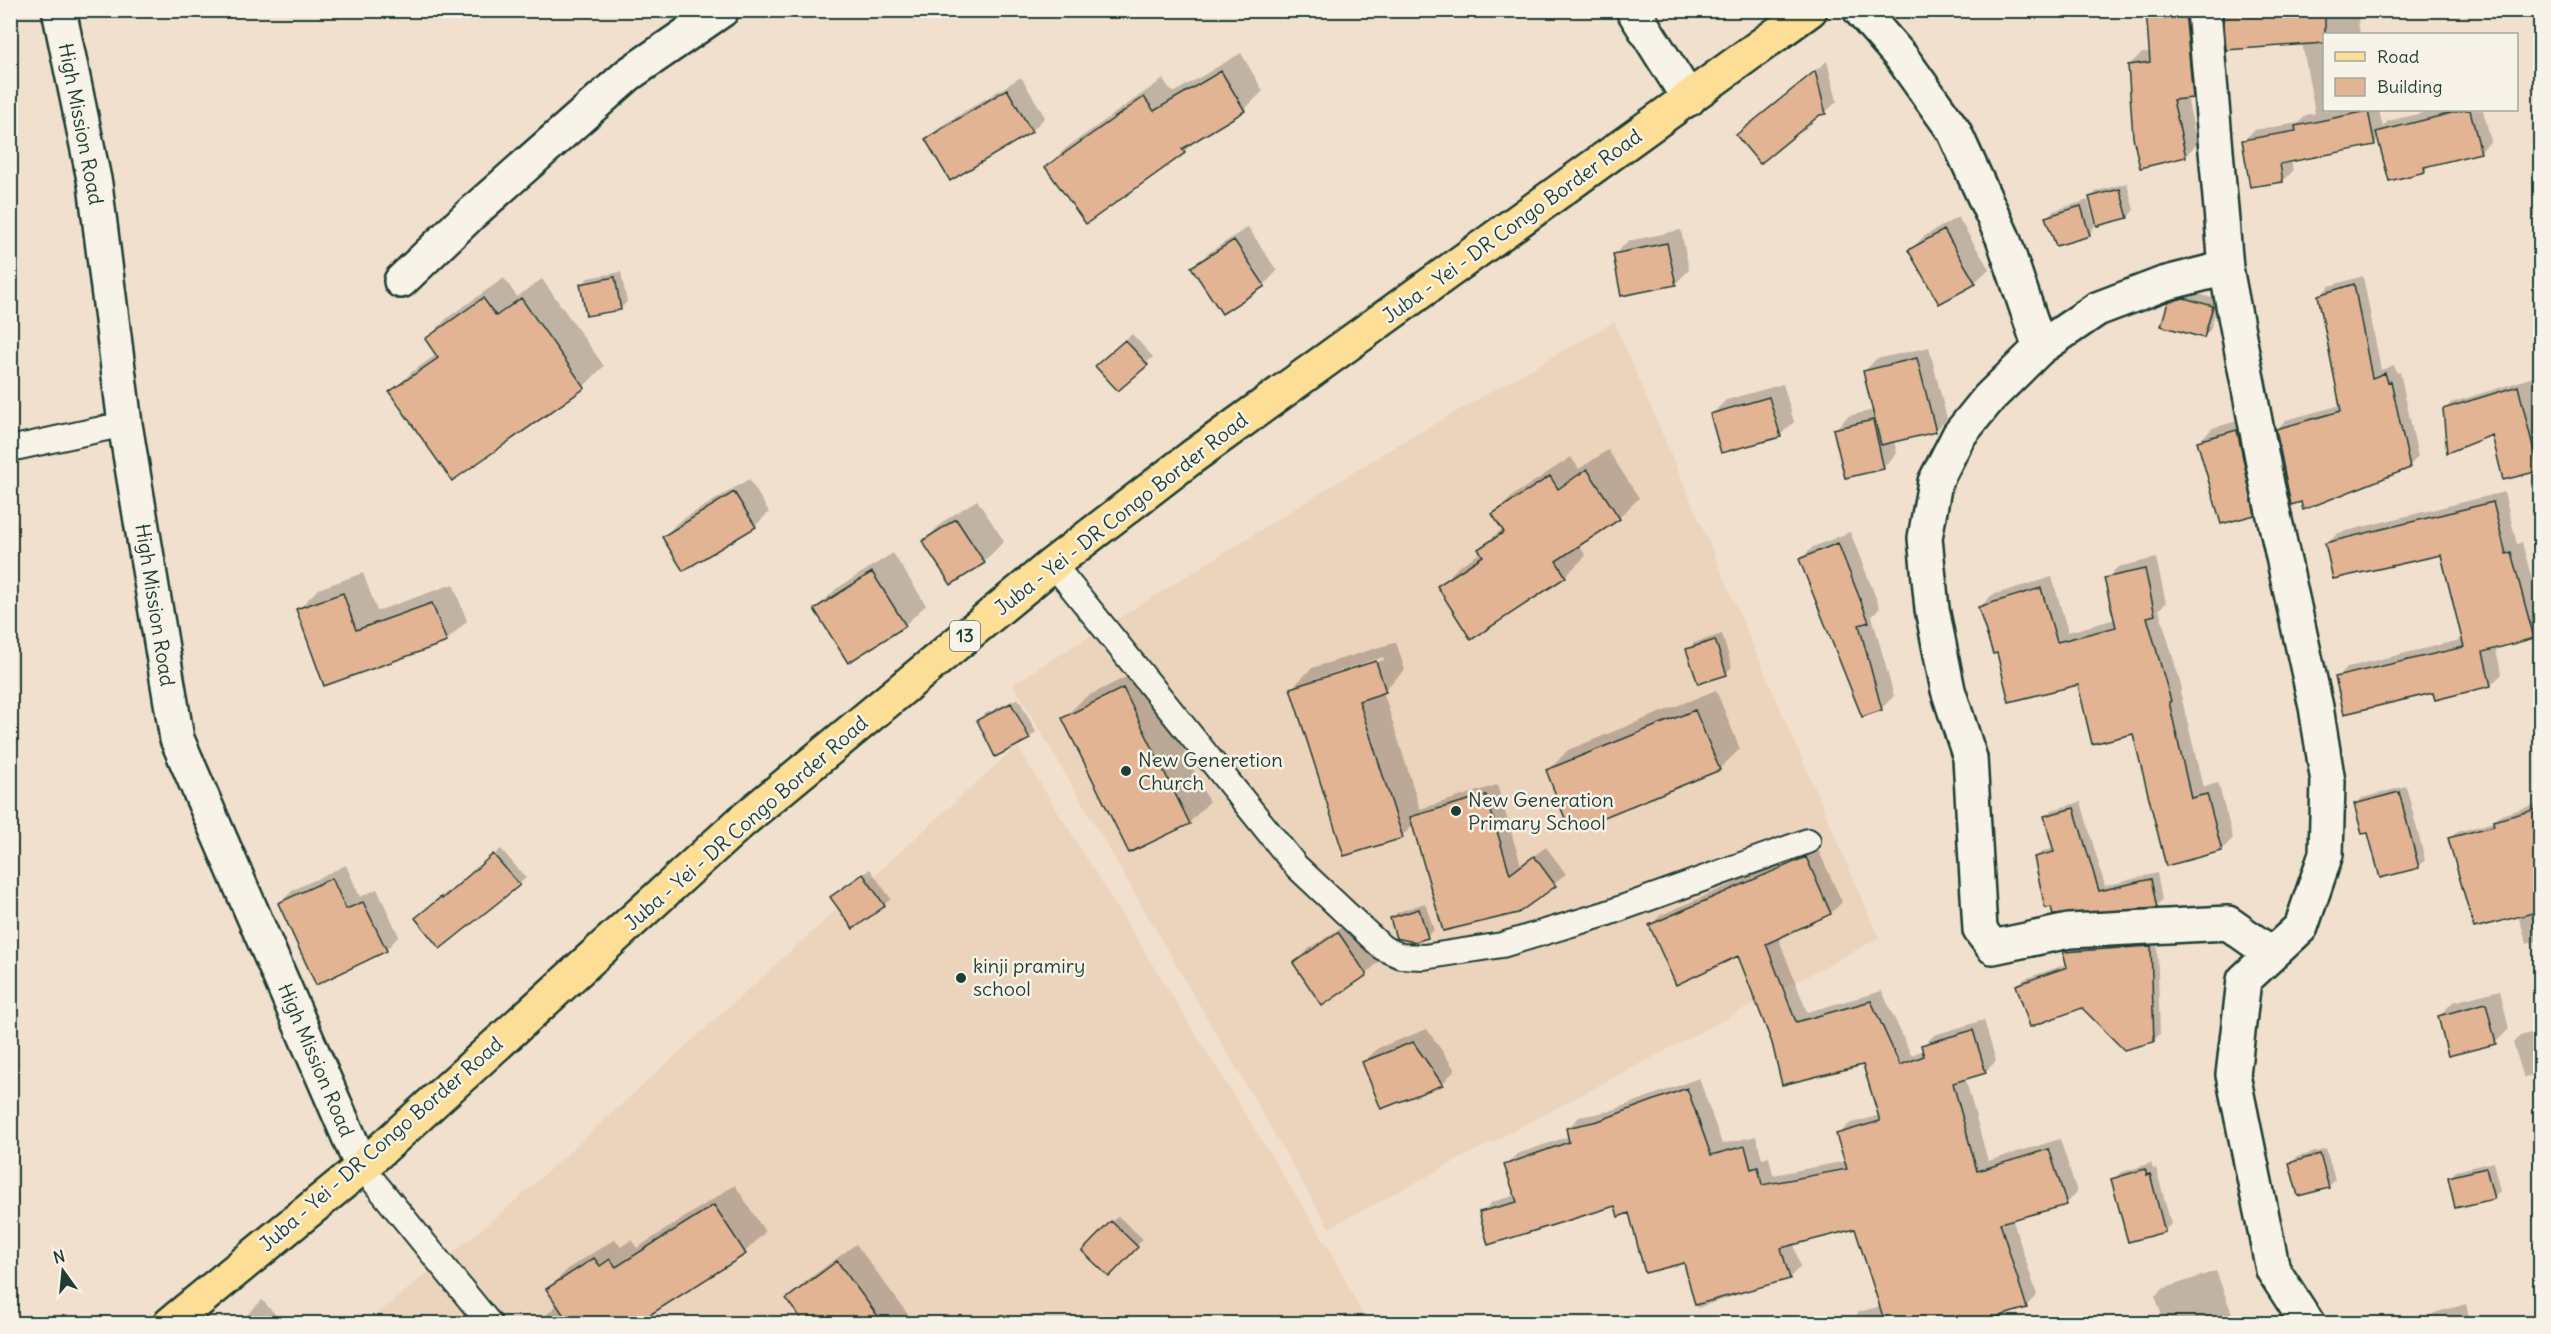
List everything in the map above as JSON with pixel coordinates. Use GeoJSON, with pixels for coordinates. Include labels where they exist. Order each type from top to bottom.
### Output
{"type":"FeatureCollection","features":[{"type":"Feature","properties":{"kind":"main road","name":"Juba - Yei - DR Congo Border Road"},"geometry":{"type":"LineString","coordinates":[[170,1323],[362,1167],[741,822],[1053,564],[1192,457],[1810,10]]}},
{"type":"Feature","properties":{"kind":"street","name":"High Mission Road"},"geometry":{"type":"LineString","coordinates":[[59,10],[95,184],[125,424],[177,739],[362,1167]]}},
{"type":"Feature","properties":{"kind":"street"},"geometry":{"type":"LineString","coordinates":[[401,281],[473,212],[629,75],[722,10]]}},
{"type":"Feature","properties":{"kind":"street"},"geometry":{"type":"LineString","coordinates":[[1633,10],[1689,99]]}},
{"type":"Feature","properties":{"kind":"street"},"geometry":{"type":"LineString","coordinates":[[1860,10],[1902,58],[1954,131],[2003,238],[2040,348]]}},
{"type":"Feature","properties":{"kind":"street"},"geometry":{"type":"LineString","coordinates":[[2204,10],[2226,268],[2267,484],[2316,707],[2328,782],[2326,854],[2301,927],[2244,981],[2233,1075],[2273,1270],[2307,1323]]}},
{"type":"Feature","properties":{"kind":"street"},"geometry":{"type":"LineString","coordinates":[[2226,268],[2163,284],[2097,309],[2040,348],[1989,398],[1959,435],[1935,482],[1925,538],[1932,609],[1948,690],[1970,758],[1977,842],[1980,930],[1993,948],[2069,931],[2228,923],[2272,954]]}},
{"type":"Feature","properties":{"kind":"lane"},"geometry":{"type":"LineString","coordinates":[[10,449],[125,424]]}},
{"type":"Feature","properties":{"kind":"lane"},"geometry":{"type":"LineString","coordinates":[[1053,564],[1296,866],[1383,948],[1401,956],[1424,957],[1502,945],[1605,914],[1808,841]]}},
{"type":"Feature","properties":{"kind":"lane"},"geometry":{"type":"LineString","coordinates":[[362,1167],[490,1323]]}},
{"type":"Feature","properties":{"kind":"shaded area","name":"New Generation Primary School"},"geometry":{"type":"Polygon","coordinates":[[[1614,322],[1879,938],[1329,1228],[1013,684],[1399,444],[1614,322]]]}},
{"type":"Feature","properties":{"kind":"shaded area","name":"kinji pramiry school"},"geometry":{"type":"Polygon","coordinates":[[[1017,746],[1331,1252],[1367,1323],[365,1324],[505,1210],[1017,746]]]}},
{"type":"Feature","properties":{"kind":"building"},"geometry":{"type":"Polygon","coordinates":[[[2146,10],[2185,10],[2193,98],[2173,100],[2186,157],[2140,168],[2133,137],[2128,65],[2150,62],[2146,10]]]}},
{"type":"Feature","properties":{"kind":"building"},"geometry":{"type":"Polygon","coordinates":[[[2223,10],[2325,10],[2323,43],[2226,50],[2223,10]]]}},
{"type":"Feature","properties":{"kind":"building"},"geometry":{"type":"Polygon","coordinates":[[[1221,71],[1245,111],[1182,149],[1185,153],[1086,224],[1045,167],[1144,97],[1154,111],[1221,71]]]}},
{"type":"Feature","properties":{"kind":"building"},"geometry":{"type":"Polygon","coordinates":[[[1815,71],[1826,114],[1820,115],[1760,164],[1736,135],[1815,71]]]}},
{"type":"Feature","properties":{"kind":"building"},"geometry":{"type":"Polygon","coordinates":[[[1007,89],[1032,132],[950,181],[925,139],[1007,89]]]}},
{"type":"Feature","properties":{"kind":"building"},"geometry":{"type":"Polygon","coordinates":[[[2368,111],[2375,145],[2280,164],[2283,182],[2250,187],[2242,140],[2296,131],[2295,126],[2368,111]]]}},
{"type":"Feature","properties":{"kind":"building"},"geometry":{"type":"Polygon","coordinates":[[[2460,111],[2470,111],[2481,153],[2424,167],[2425,172],[2389,181],[2376,132],[2460,111]]]}},
{"type":"Feature","properties":{"kind":"building"},"geometry":{"type":"Polygon","coordinates":[[[2120,189],[2128,218],[2097,226],[2089,197],[2120,189]]]}},
{"type":"Feature","properties":{"kind":"building"},"geometry":{"type":"Polygon","coordinates":[[[2081,206],[2090,236],[2056,246],[2045,217],[2081,206]]]}},
{"type":"Feature","properties":{"kind":"building"},"geometry":{"type":"Polygon","coordinates":[[[1944,230],[1976,284],[1939,304],[1908,250],[1944,230]]]}},
{"type":"Feature","properties":{"kind":"building"},"geometry":{"type":"Polygon","coordinates":[[[1234,240],[1265,286],[1222,314],[1191,267],[1234,240]]]}},
{"type":"Feature","properties":{"kind":"building"},"geometry":{"type":"Polygon","coordinates":[[[1667,243],[1676,285],[1621,296],[1613,254],[1667,243]]]}},
{"type":"Feature","properties":{"kind":"building"},"geometry":{"type":"Polygon","coordinates":[[[615,277],[621,310],[586,316],[580,284],[615,277]]]}},
{"type":"Feature","properties":{"kind":"building"},"geometry":{"type":"Polygon","coordinates":[[[2354,284],[2372,378],[2385,373],[2388,382],[2391,381],[2410,468],[2303,510],[2301,502],[2291,505],[2276,429],[2341,411],[2318,295],[2354,284]]]}},
{"type":"Feature","properties":{"kind":"building"},"geometry":{"type":"Polygon","coordinates":[[[483,298],[496,316],[521,298],[585,388],[452,481],[389,392],[438,358],[425,339],[483,298]]]}},
{"type":"Feature","properties":{"kind":"building"},"geometry":{"type":"Polygon","coordinates":[[[2184,298],[2213,306],[2204,338],[2161,326],[2168,302],[2184,298]]]}},
{"type":"Feature","properties":{"kind":"building"},"geometry":{"type":"Polygon","coordinates":[[[1125,340],[1148,365],[1118,391],[1095,366],[1125,340]]]}},
{"type":"Feature","properties":{"kind":"building"},"geometry":{"type":"Polygon","coordinates":[[[1917,358],[1936,432],[1881,445],[1863,371],[1917,358]]]}},
{"type":"Feature","properties":{"kind":"building"},"geometry":{"type":"Polygon","coordinates":[[[2518,386],[2539,471],[2503,480],[2492,435],[2447,453],[2443,409],[2518,386]]]}},
{"type":"Feature","properties":{"kind":"building"},"geometry":{"type":"Polygon","coordinates":[[[1769,397],[1781,437],[1721,453],[1710,414],[1769,397]]]}},
{"type":"Feature","properties":{"kind":"building"},"geometry":{"type":"Polygon","coordinates":[[[1873,420],[1884,469],[1845,478],[1833,429],[1873,420]]]}},
{"type":"Feature","properties":{"kind":"building"},"geometry":{"type":"Polygon","coordinates":[[[2237,430],[2255,515],[2221,524],[2197,441],[2237,430]]]}},
{"type":"Feature","properties":{"kind":"building"},"geometry":{"type":"Polygon","coordinates":[[[1587,469],[1620,519],[1556,561],[1566,577],[1471,640],[1437,586],[1483,556],[1478,549],[1504,532],[1492,514],[1550,476],[1558,489],[1587,469]]]}},
{"type":"Feature","properties":{"kind":"building"},"geometry":{"type":"Polygon","coordinates":[[[734,492],[756,527],[683,571],[662,537],[734,492]]]}},
{"type":"Feature","properties":{"kind":"building"},"geometry":{"type":"Polygon","coordinates":[[[2493,502],[2506,554],[2511,552],[2534,638],[2483,652],[2491,686],[2435,700],[2433,693],[2344,714],[2335,677],[2464,647],[2441,555],[2333,579],[2325,543],[2493,502]]]}},
{"type":"Feature","properties":{"kind":"building"},"geometry":{"type":"Polygon","coordinates":[[[956,519],[985,563],[951,585],[922,541],[956,519]]]}},
{"type":"Feature","properties":{"kind":"building"},"geometry":{"type":"Polygon","coordinates":[[[1838,543],[1869,622],[1859,625],[1882,710],[1862,717],[1799,559],[1838,543]]]}},
{"type":"Feature","properties":{"kind":"building"},"geometry":{"type":"Polygon","coordinates":[[[2145,569],[2155,615],[2147,617],[2171,701],[2169,702],[2191,798],[2207,794],[2222,851],[2166,866],[2133,734],[2092,744],[2078,685],[2009,702],[1997,653],[1993,654],[1978,607],[2041,588],[2057,642],[2116,627],[2104,578],[2145,569]]]}},
{"type":"Feature","properties":{"kind":"building"},"geometry":{"type":"Polygon","coordinates":[[[872,572],[906,626],[848,663],[814,609],[872,572]]]}},
{"type":"Feature","properties":{"kind":"building"},"geometry":{"type":"Polygon","coordinates":[[[343,593],[356,630],[432,603],[447,642],[324,686],[296,609],[343,593]]]}},
{"type":"Feature","properties":{"kind":"building"},"geometry":{"type":"Polygon","coordinates":[[[1715,640],[1727,675],[1698,684],[1686,649],[1715,640]]]}},
{"type":"Feature","properties":{"kind":"building"},"geometry":{"type":"Polygon","coordinates":[[[1376,661],[1386,692],[1359,701],[1403,838],[1344,856],[1290,688],[1376,661]]]}},
{"type":"Feature","properties":{"kind":"building","name":"New Generetion Church"},"geometry":{"type":"Polygon","coordinates":[[[1123,688],[1190,824],[1129,853],[1062,718],[1123,688]]]}},
{"type":"Feature","properties":{"kind":"building"},"geometry":{"type":"Polygon","coordinates":[[[1011,703],[1030,739],[995,757],[977,720],[1011,703]]]}},
{"type":"Feature","properties":{"kind":"building"},"geometry":{"type":"Polygon","coordinates":[[[1695,710],[1720,770],[1570,831],[1546,770],[1695,710]]]}},
{"type":"Feature","properties":{"kind":"building"},"geometry":{"type":"Polygon","coordinates":[[[2399,792],[2419,868],[2380,878],[2368,833],[2362,834],[2354,804],[2399,792]]]}},
{"type":"Feature","properties":{"kind":"building"},"geometry":{"type":"Polygon","coordinates":[[[1486,795],[1510,874],[1534,856],[1556,886],[1518,913],[1443,931],[1410,817],[1486,795]]]}},
{"type":"Feature","properties":{"kind":"building"},"geometry":{"type":"Polygon","coordinates":[[[2074,808],[2099,891],[2151,879],[2157,908],[2053,915],[2051,907],[2045,908],[2034,857],[2054,852],[2044,816],[2074,808]]]}},
{"type":"Feature","properties":{"kind":"building"},"geometry":{"type":"Polygon","coordinates":[[[2541,808],[2541,911],[2474,928],[2448,838],[2494,826],[2493,821],[2541,808]]]}},
{"type":"Feature","properties":{"kind":"building"},"geometry":{"type":"Polygon","coordinates":[[[493,854],[520,885],[440,949],[415,918],[441,897],[442,899],[493,854]]]}},
{"type":"Feature","properties":{"kind":"building"},"geometry":{"type":"Polygon","coordinates":[[[1806,857],[1831,914],[1766,944],[1796,1022],[1871,1001],[1900,1065],[1924,1056],[1921,1045],[1973,1030],[1986,1073],[1953,1083],[1977,1171],[2049,1149],[2067,1205],[2000,1223],[2027,1308],[1976,1323],[1885,1323],[1855,1229],[1781,1248],[1790,1279],[1695,1305],[1684,1263],[1645,1273],[1629,1213],[1618,1217],[1615,1206],[1488,1245],[1479,1212],[1517,1202],[1504,1165],[1569,1142],[1566,1128],[1598,1121],[1687,1088],[1711,1155],[1745,1146],[1751,1169],[1758,1167],[1762,1185],[1847,1169],[1836,1134],[1880,1121],[1863,1065],[1782,1085],[1772,1043],[1738,956],[1676,985],[1649,925],[1806,857]]]}},
{"type":"Feature","properties":{"kind":"building"},"geometry":{"type":"Polygon","coordinates":[[[863,874],[885,906],[853,929],[830,897],[863,874]]]}},
{"type":"Feature","properties":{"kind":"building"},"geometry":{"type":"Polygon","coordinates":[[[332,878],[346,909],[363,902],[387,951],[316,985],[278,903],[332,878]]]}},
{"type":"Feature","properties":{"kind":"building"},"geometry":{"type":"Polygon","coordinates":[[[1419,909],[1428,938],[1414,942],[1396,938],[1390,918],[1419,909]]]}},
{"type":"Feature","properties":{"kind":"building"},"geometry":{"type":"Polygon","coordinates":[[[1338,932],[1367,975],[1322,1006],[1293,963],[1338,932]]]}},
{"type":"Feature","properties":{"kind":"building"},"geometry":{"type":"Polygon","coordinates":[[[2151,946],[2154,1042],[2124,1050],[2082,1008],[2030,1027],[2016,985],[2067,967],[2063,952],[2151,946]]]}},
{"type":"Feature","properties":{"kind":"building"},"geometry":{"type":"Polygon","coordinates":[[[2486,1003],[2496,1044],[2448,1056],[2438,1016],[2486,1003]]]}},
{"type":"Feature","properties":{"kind":"building"},"geometry":{"type":"Polygon","coordinates":[[[1413,1042],[1443,1085],[1381,1109],[1362,1062],[1413,1042]]]}},
{"type":"Feature","properties":{"kind":"building"},"geometry":{"type":"Polygon","coordinates":[[[2320,1154],[2329,1188],[2298,1196],[2289,1163],[2320,1154]]]}},
{"type":"Feature","properties":{"kind":"building"},"geometry":{"type":"Polygon","coordinates":[[[2486,1168],[2494,1199],[2455,1208],[2448,1177],[2486,1168]]]}},
{"type":"Feature","properties":{"kind":"building"},"geometry":{"type":"Polygon","coordinates":[[[2145,1169],[2147,1175],[2150,1174],[2165,1232],[2128,1242],[2111,1179],[2145,1169]]]}},
{"type":"Feature","properties":{"kind":"building"},"geometry":{"type":"Polygon","coordinates":[[[714,1205],[746,1254],[637,1323],[569,1323],[546,1289],[594,1258],[600,1266],[610,1259],[616,1267],[714,1205]]]}},
{"type":"Feature","properties":{"kind":"building"},"geometry":{"type":"Polygon","coordinates":[[[1111,1221],[1138,1247],[1109,1277],[1082,1251],[1111,1221]]]}},
{"type":"Feature","properties":{"kind":"building"},"geometry":{"type":"Polygon","coordinates":[[[837,1261],[883,1323],[804,1323],[786,1299],[837,1261]]]}},
{"type":"Feature","properties":{"kind":"place","name":"New Generetion Church"},"geometry":{"type":"Point","coordinates":[1126,771]}},
{"type":"Feature","properties":{"kind":"place","name":"New Generation Primary School"},"geometry":{"type":"Point","coordinates":[1456,811]}},
{"type":"Feature","properties":{"kind":"place","name":"kinji pramiry school"},"geometry":{"type":"Point","coordinates":[961,978]}}]}
